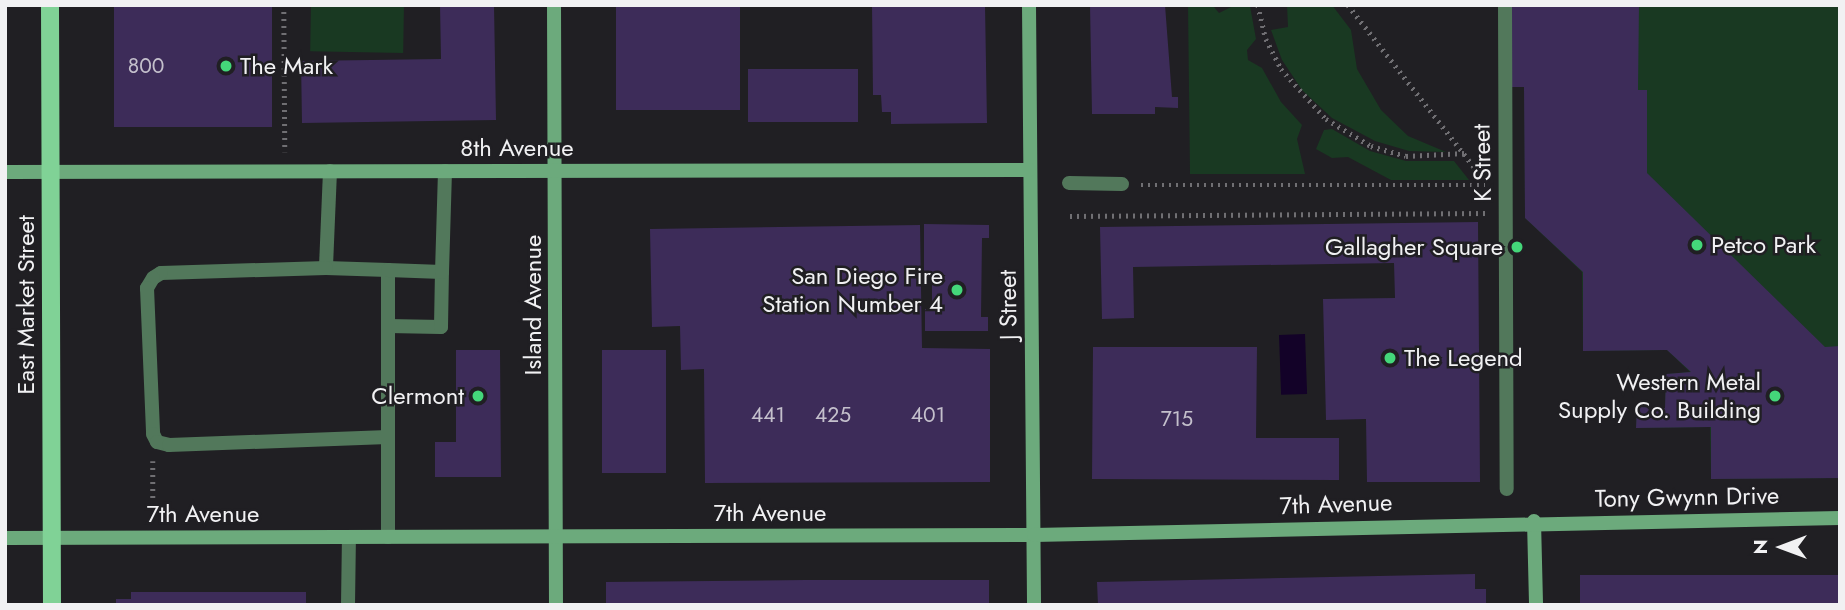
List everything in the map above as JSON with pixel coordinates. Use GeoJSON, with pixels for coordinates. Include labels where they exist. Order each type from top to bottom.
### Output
{"type":"FeatureCollection","features":[{"type":"Feature","properties":{"kind":"main road","name":"East Market Street"},"geometry":{"type":"LineString","coordinates":[[50,5],[52,605]]}},
{"type":"Feature","properties":{"kind":"street","name":"Island Avenue"},"geometry":{"type":"LineString","coordinates":[[554,5],[556,605]]}},
{"type":"Feature","properties":{"kind":"street","name":"J Street"},"geometry":{"type":"LineString","coordinates":[[1029,5],[1034,605]]}},
{"type":"Feature","properties":{"kind":"street","name":"K Street"},"geometry":{"type":"LineString","coordinates":[[1505,5],[1507,489]]}},
{"type":"Feature","properties":{"kind":"street","name":"8th Avenue"},"geometry":{"type":"LineString","coordinates":[[5,172],[1029,170]]}},
{"type":"Feature","properties":{"kind":"street"},"geometry":{"type":"LineString","coordinates":[[326,268],[330,171]]}},
{"type":"Feature","properties":{"kind":"street"},"geometry":{"type":"LineString","coordinates":[[388,326],[441,327],[445,171]]}},
{"type":"Feature","properties":{"kind":"street"},"geometry":{"type":"LineString","coordinates":[[1069,183],[1122,184]]}},
{"type":"Feature","properties":{"kind":"street"},"geometry":{"type":"LineString","coordinates":[[388,437],[169,446],[157,442],[153,434],[147,288],[160,272],[326,268],[442,272]]}},
{"type":"Feature","properties":{"kind":"street"},"geometry":{"type":"LineString","coordinates":[[388,270],[388,537]]}},
{"type":"Feature","properties":{"kind":"street","name":"Tony Gwynn Drive"},"geometry":{"type":"LineString","coordinates":[[1534,521],[1840,518]]}},
{"type":"Feature","properties":{"kind":"street","name":"7th Avenue"},"geometry":{"type":"LineString","coordinates":[[5,538],[1034,535],[1534,521]]}},
{"type":"Feature","properties":{"kind":"street"},"geometry":{"type":"LineString","coordinates":[[1534,521],[1535,605]]}},
{"type":"Feature","properties":{"kind":"street"},"geometry":{"type":"LineString","coordinates":[[348,605],[349,537]]}},
{"type":"Feature","properties":{"kind":"path"},"geometry":{"type":"LineString","coordinates":[[284,5],[285,171]]}},
{"type":"Feature","properties":{"kind":"path"},"geometry":{"type":"LineString","coordinates":[[1258,5],[1266,39],[1281,69],[1326,119],[1371,146],[1406,156],[1465,153]]}},
{"type":"Feature","properties":{"kind":"path"},"geometry":{"type":"LineString","coordinates":[[1348,5],[1465,153],[1506,213]]}},
{"type":"Feature","properties":{"kind":"path"},"geometry":{"type":"LineString","coordinates":[[1122,184],[1505,185]]}},
{"type":"Feature","properties":{"kind":"path"},"geometry":{"type":"LineString","coordinates":[[1070,216],[1506,213]]}},
{"type":"Feature","properties":{"kind":"path"},"geometry":{"type":"LineString","coordinates":[[153,456],[153,501]]}},
{"type":"Feature","properties":{"kind":"green space"},"geometry":{"type":"Polygon","coordinates":[[[311,5],[404,5],[403,53],[310,51],[311,5]]]}},
{"type":"Feature","properties":{"kind":"green space"},"geometry":{"type":"Polygon","coordinates":[[[1188,5],[1214,7],[1219,13],[1233,6],[1250,6],[1256,39],[1247,50],[1248,60],[1262,68],[1281,102],[1302,125],[1297,139],[1305,174],[1190,174],[1188,5]]]}},
{"type":"Feature","properties":{"kind":"green space"},"geometry":{"type":"Polygon","coordinates":[[[1287,5],[1332,5],[1351,30],[1357,69],[1381,110],[1408,136],[1446,152],[1409,151],[1375,141],[1332,118],[1302,90],[1282,60],[1271,30],[1288,27],[1287,5]]]}},
{"type":"Feature","properties":{"kind":"green space","name":"Petco Park"},"geometry":{"type":"Polygon","coordinates":[[[1524,5],[1840,5],[1840,478],[1711,479],[1710,427],[1636,428],[1637,407],[1665,408],[1666,374],[1690,372],[1667,350],[1583,351],[1582,272],[1525,218],[1524,5]]]}},
{"type":"Feature","properties":{"kind":"green space"},"geometry":{"type":"Polygon","coordinates":[[[1332,129],[1370,151],[1406,161],[1454,161],[1469,180],[1391,180],[1348,157],[1332,158],[1316,149],[1324,130],[1332,129]]]}},
{"type":"Feature","properties":{"kind":"shaded area"},"geometry":{"type":"Polygon","coordinates":[[[1305,334],[1307,394],[1281,395],[1279,335],[1305,334]]]}},
{"type":"Feature","properties":{"kind":"building"},"geometry":{"type":"Polygon","coordinates":[[[114,5],[272,5],[272,127],[114,127],[114,5]]]}},
{"type":"Feature","properties":{"kind":"building"},"geometry":{"type":"Polygon","coordinates":[[[440,5],[494,5],[496,120],[302,123],[301,61],[441,59],[440,5]]]}},
{"type":"Feature","properties":{"kind":"building"},"geometry":{"type":"Polygon","coordinates":[[[616,5],[740,5],[740,110],[616,110],[616,5]]]}},
{"type":"Feature","properties":{"kind":"building"},"geometry":{"type":"Polygon","coordinates":[[[872,5],[985,5],[987,123],[891,124],[891,112],[882,112],[881,95],[873,95],[872,5]]]}},
{"type":"Feature","properties":{"kind":"building"},"geometry":{"type":"Polygon","coordinates":[[[1090,5],[1165,5],[1172,97],[1178,97],[1178,108],[1155,107],[1155,114],[1092,114],[1090,5]]]}},
{"type":"Feature","properties":{"kind":"building"},"geometry":{"type":"Polygon","coordinates":[[[1509,5],[1639,5],[1638,90],[1647,90],[1647,173],[1825,347],[1840,346],[1840,478],[1711,479],[1711,427],[1636,428],[1637,407],[1665,408],[1666,374],[1691,372],[1667,350],[1583,351],[1583,272],[1525,218],[1524,87],[1510,87],[1509,5]]]}},
{"type":"Feature","properties":{"kind":"building"},"geometry":{"type":"Polygon","coordinates":[[[748,69],[858,69],[858,122],[748,122],[748,69]]]}},
{"type":"Feature","properties":{"kind":"building"},"geometry":{"type":"Polygon","coordinates":[[[1478,222],[1480,482],[1367,482],[1366,419],[1326,420],[1323,299],[1395,298],[1394,263],[1133,267],[1134,318],[1102,319],[1100,227],[1478,222]]]}},
{"type":"Feature","properties":{"kind":"building","name":"San Diego Fire Station Number 4"},"geometry":{"type":"Polygon","coordinates":[[[924,224],[989,225],[989,238],[982,238],[981,317],[988,317],[988,331],[925,331],[925,309],[932,309],[932,271],[924,271],[924,224]]]}},
{"type":"Feature","properties":{"kind":"building"},"geometry":{"type":"Polygon","coordinates":[[[920,225],[922,348],[990,349],[990,482],[705,483],[704,369],[681,370],[680,326],[652,327],[650,229],[920,225]]]}},
{"type":"Feature","properties":{"kind":"building"},"geometry":{"type":"Polygon","coordinates":[[[1093,347],[1257,347],[1256,438],[1339,438],[1339,480],[1092,479],[1093,347]]]}},
{"type":"Feature","properties":{"kind":"building","name":"Clermont"},"geometry":{"type":"Polygon","coordinates":[[[456,350],[500,350],[501,477],[435,477],[435,442],[456,442],[456,350]]]}},
{"type":"Feature","properties":{"kind":"building"},"geometry":{"type":"Polygon","coordinates":[[[602,350],[666,350],[666,473],[602,473],[602,350]]]}},
{"type":"Feature","properties":{"kind":"building"},"geometry":{"type":"Polygon","coordinates":[[[1475,574],[1475,589],[1486,589],[1486,605],[1098,605],[1097,582],[1475,574]]]}},
{"type":"Feature","properties":{"kind":"building"},"geometry":{"type":"Polygon","coordinates":[[[1580,575],[1840,575],[1840,605],[1580,605],[1580,575]]]}},
{"type":"Feature","properties":{"kind":"building"},"geometry":{"type":"Polygon","coordinates":[[[989,580],[989,605],[606,605],[606,582],[989,580]]]}},
{"type":"Feature","properties":{"kind":"building"},"geometry":{"type":"Polygon","coordinates":[[[131,592],[306,592],[306,605],[116,605],[116,599],[131,599],[131,592]]]}},
{"type":"Feature","properties":{"kind":"place","name":"The Mark"},"geometry":{"type":"Point","coordinates":[226,66]}},
{"type":"Feature","properties":{"kind":"place","name":"Petco Park"},"geometry":{"type":"Point","coordinates":[1697,245]}},
{"type":"Feature","properties":{"kind":"place","name":"Gallagher Square"},"geometry":{"type":"Point","coordinates":[1517,247]}},
{"type":"Feature","properties":{"kind":"place","name":"San Diego Fire Station Number 4"},"geometry":{"type":"Point","coordinates":[957,290]}},
{"type":"Feature","properties":{"kind":"place","name":"The Legend"},"geometry":{"type":"Point","coordinates":[1390,358]}},
{"type":"Feature","properties":{"kind":"place","name":"Clermont"},"geometry":{"type":"Point","coordinates":[478,396]}},
{"type":"Feature","properties":{"kind":"place","name":"Western Metal Supply Co. Building"},"geometry":{"type":"Point","coordinates":[1775,396]}}]}
